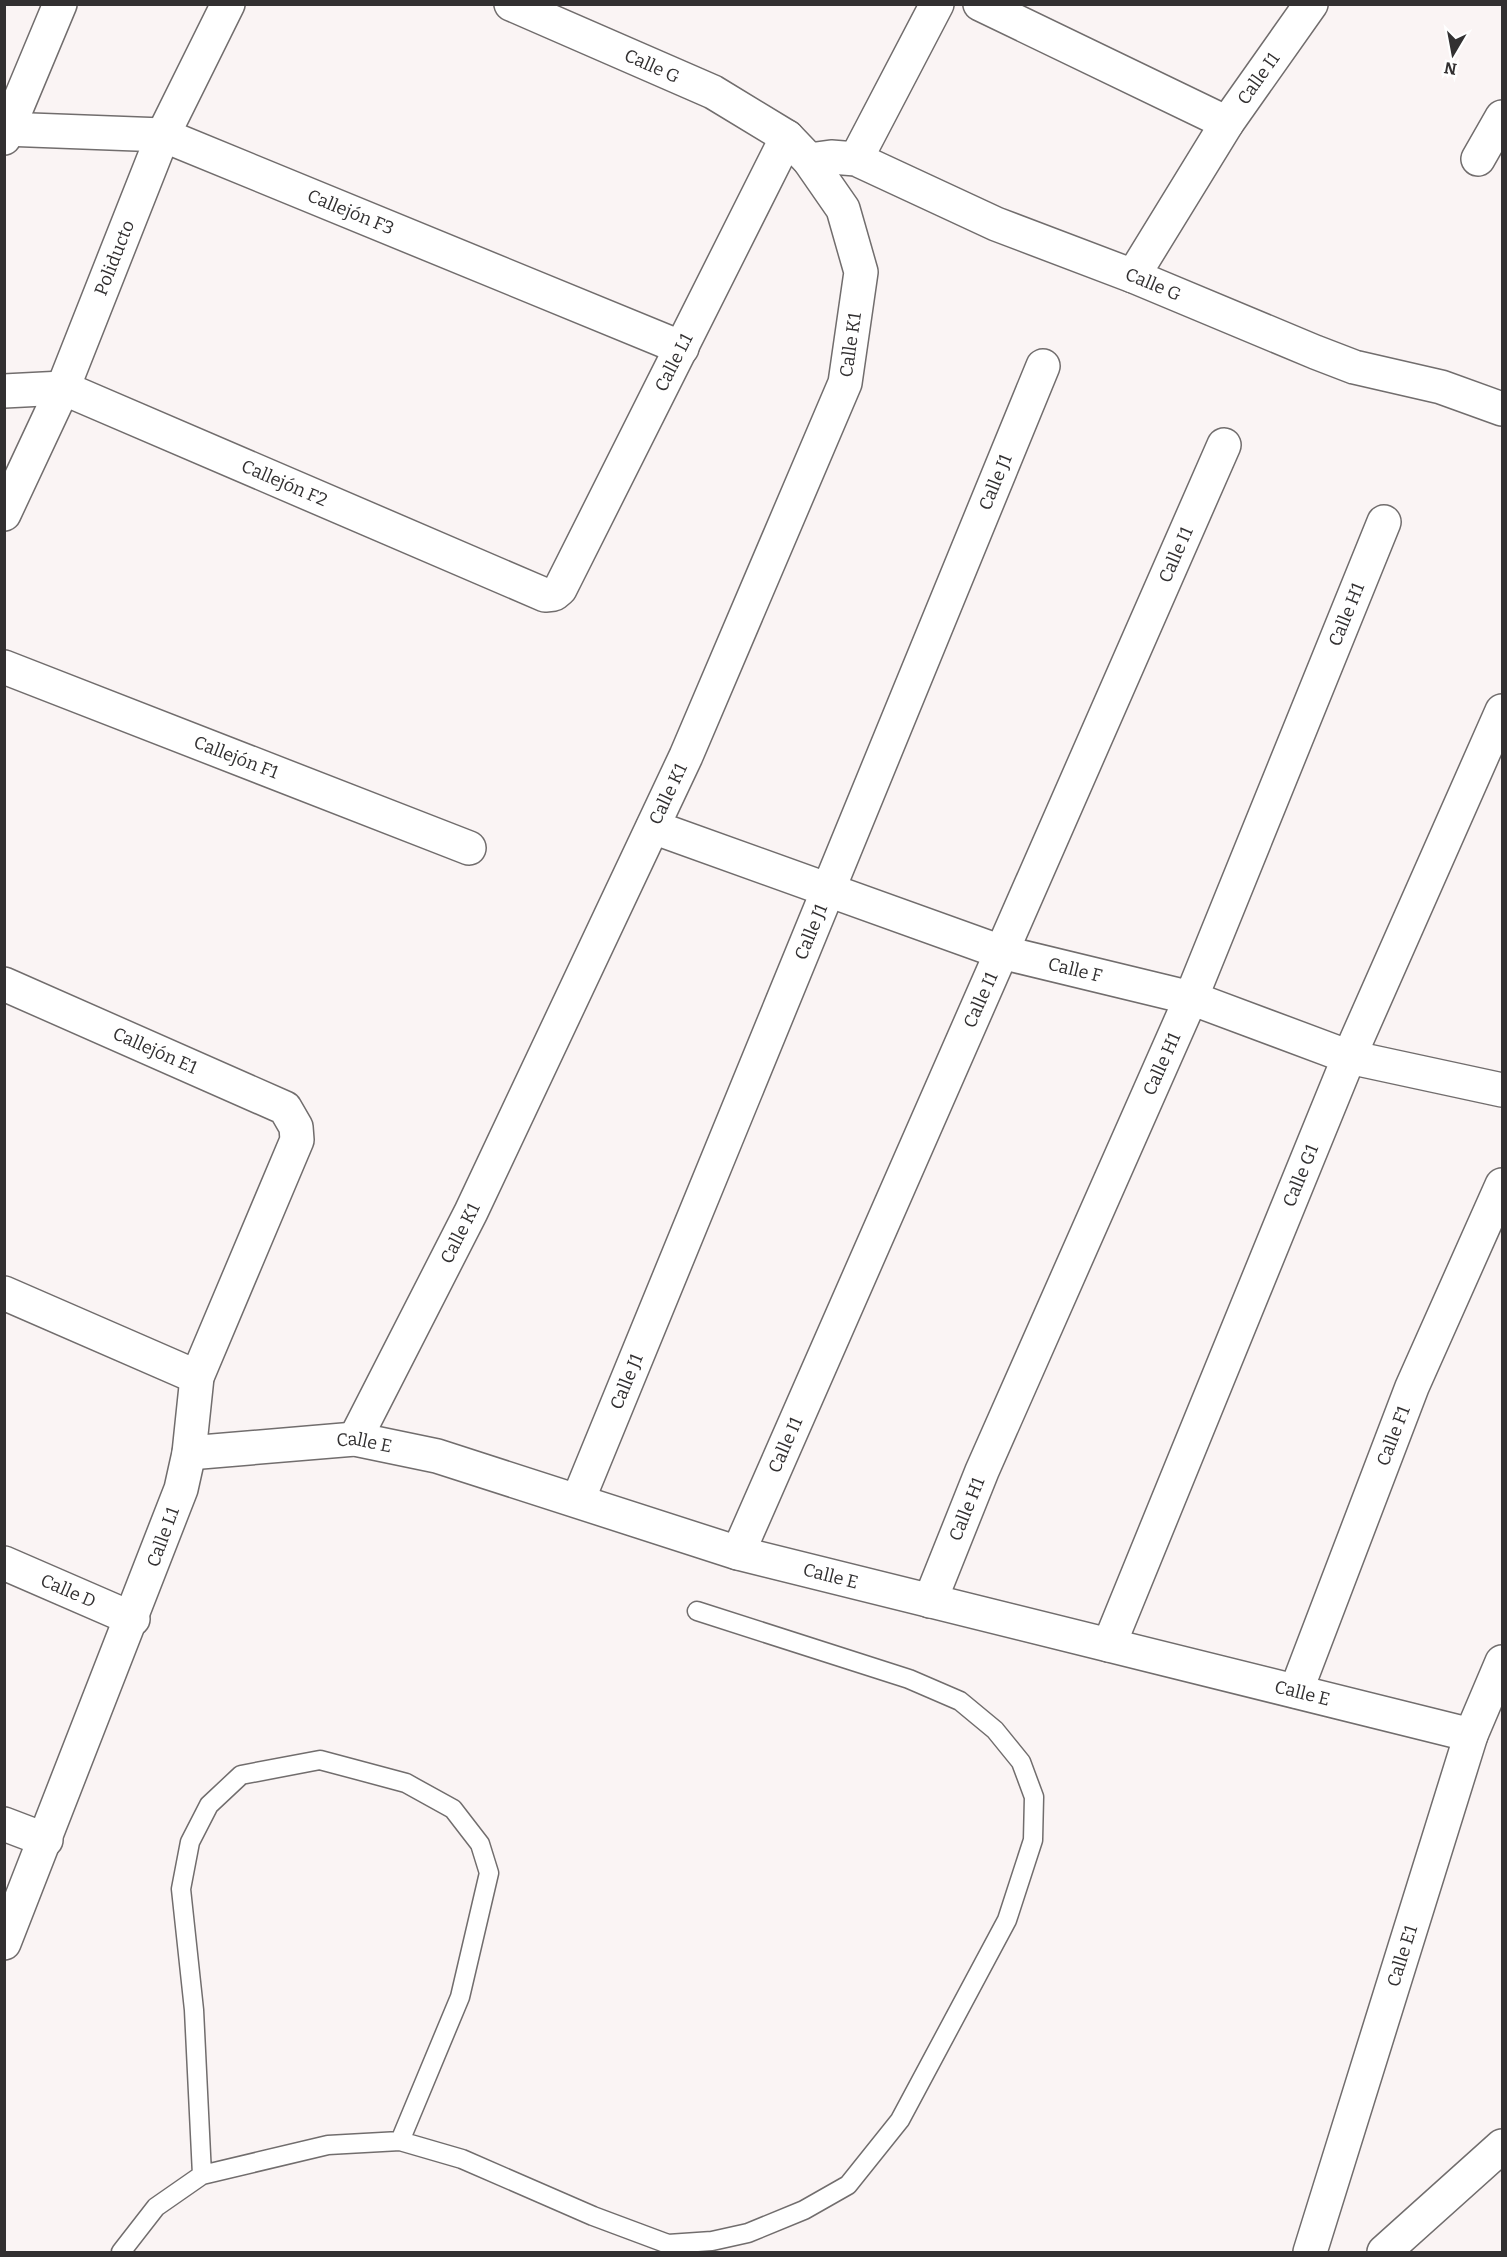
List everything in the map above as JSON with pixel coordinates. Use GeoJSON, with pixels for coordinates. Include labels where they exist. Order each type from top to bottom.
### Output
{"type":"FeatureCollection","features":[{"type":"Feature","properties":{"kind":"street"},"geometry":{"type":"LineString","coordinates":[[6,133],[60,4]]}},
{"type":"Feature","properties":{"kind":"street","name":"Poliducto"},"geometry":{"type":"LineString","coordinates":[[4,514],[63,388],[164,135],[228,4]]}},
{"type":"Feature","properties":{"kind":"street","name":"Calle G"},"geometry":{"type":"LineString","coordinates":[[511,4],[713,92],[798,148],[831,157],[856,159],[996,224],[1133,276],[1354,367],[1441,387],[1503,409]]}},
{"type":"Feature","properties":{"kind":"street"},"geometry":{"type":"LineString","coordinates":[[856,159],[937,4]]}},
{"type":"Feature","properties":{"kind":"street"},"geometry":{"type":"LineString","coordinates":[[980,4],[1227,123]]}},
{"type":"Feature","properties":{"kind":"street","name":"Calle I1"},"geometry":{"type":"LineString","coordinates":[[1133,276],[1227,123],[1311,4]]}},
{"type":"Feature","properties":{"kind":"street"},"geometry":{"type":"LineString","coordinates":[[1478,159],[1503,117]]}},
{"type":"Feature","properties":{"kind":"street","name":"Callejón F3"},"geometry":{"type":"LineString","coordinates":[[6,133],[164,135],[681,348]]}},
{"type":"Feature","properties":{"kind":"street","name":"Calle L1"},"geometry":{"type":"LineString","coordinates":[[560,589],[681,348],[798,148]]}},
{"type":"Feature","properties":{"kind":"street","name":"Calle K1"},"geometry":{"type":"LineString","coordinates":[[355,1438],[471,1212],[686,756],[845,383],[861,272],[843,208],[798,148]]}},
{"type":"Feature","properties":{"kind":"street","name":"Calle J1"},"geometry":{"type":"LineString","coordinates":[[578,1500],[1043,366]]}},
{"type":"Feature","properties":{"kind":"street","name":"Callejón F2"},"geometry":{"type":"LineString","coordinates":[[4,391],[63,388],[545,594],[554,594],[560,589]]}},
{"type":"Feature","properties":{"kind":"street","name":"Calle I1"},"geometry":{"type":"LineString","coordinates":[[738,1553],[1224,445]]}},
{"type":"Feature","properties":{"kind":"street","name":"Calle H1"},"geometry":{"type":"LineString","coordinates":[[930,1601],[982,1471],[1191,998],[1384,522]]}},
{"type":"Feature","properties":{"kind":"street","name":"Callejón F1"},"geometry":{"type":"LineString","coordinates":[[4,668],[469,848]]}},
{"type":"Feature","properties":{"kind":"street","name":"Calle G1"},"geometry":{"type":"LineString","coordinates":[[1108,1645],[1349,1057],[1503,711]]}},
{"type":"Feature","properties":{"kind":"street","name":"Calle F"},"geometry":{"type":"LineString","coordinates":[[653,827],[1001,952],[1191,998],[1349,1057],[1503,1090]]}},
{"type":"Feature","properties":{"kind":"street","name":"Callejón E1"},"geometry":{"type":"LineString","coordinates":[[4,984],[285,1108],[297,1126]]}},
{"type":"Feature","properties":{"kind":"street","name":"Calle L1"},"geometry":{"type":"LineString","coordinates":[[4,1942],[133,1619],[181,1489],[189,1453],[197,1377],[297,1140],[297,1126]]}},
{"type":"Feature","properties":{"kind":"street","name":"Calle F1"},"geometry":{"type":"LineString","coordinates":[[1296,1691],[1412,1387],[1503,1185]]}},
{"type":"Feature","properties":{"kind":"street"},"geometry":{"type":"LineString","coordinates":[[4,1293],[197,1377]]}},
{"type":"Feature","properties":{"kind":"street","name":"Calle E"},"geometry":{"type":"LineString","coordinates":[[189,1453],[355,1438],[437,1456],[738,1553],[1471,1735]]}},
{"type":"Feature","properties":{"kind":"street","name":"Calle D"},"geometry":{"type":"LineString","coordinates":[[4,1563],[133,1619]]}},
{"type":"Feature","properties":{"kind":"street","name":"Calle E1"},"geometry":{"type":"LineString","coordinates":[[1310,2253],[1471,1735],[1503,1662]]}},
{"type":"Feature","properties":{"kind":"street"},"geometry":{"type":"LineString","coordinates":[[4,1824],[45,1840]]}},
{"type":"Feature","properties":{"kind":"street"},"geometry":{"type":"LineString","coordinates":[[1384,2253],[1503,2146]]}},
{"type":"Feature","properties":{"kind":"lane"},"geometry":{"type":"LineString","coordinates":[[121,2253],[156,2207],[202,2175],[328,2145],[400,2141],[462,2160],[593,2216],[668,2244],[712,2241],[748,2233],[804,2210],[848,2185],[900,2120],[1008,1920],[1033,1840],[1034,1797],[1021,1762],[995,1731],[960,1701],[909,1679],[697,1611]]}},
{"type":"Feature","properties":{"kind":"lane"},"geometry":{"type":"LineString","coordinates":[[202,2175],[194,2010],[181,1889],[190,1842],[209,1804],[241,1775],[320,1760],[406,1783],[453,1809],[480,1844],[489,1873],[460,1997],[400,2141]]}}]}
